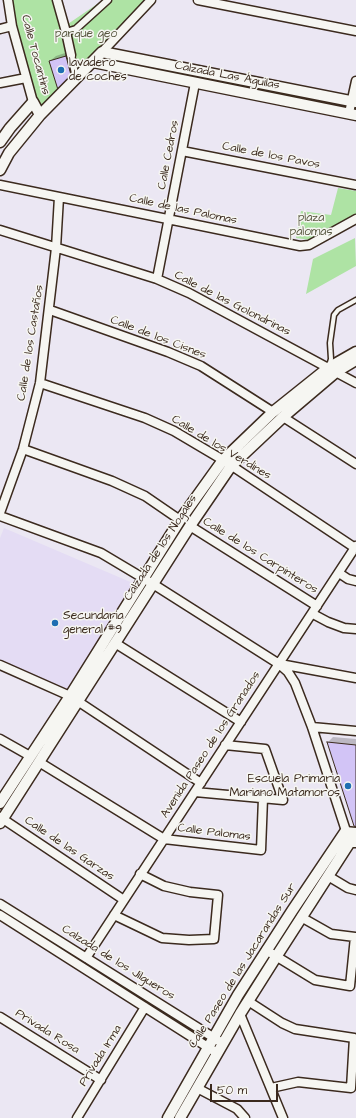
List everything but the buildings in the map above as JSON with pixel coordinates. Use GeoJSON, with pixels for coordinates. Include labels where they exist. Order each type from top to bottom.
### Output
{"type":"FeatureCollection","features":[{"type":"Feature","properties":{"kind":"street","name":"Calle Tocantins"},"geometry":{"type":"LineString","coordinates":[[8,0],[12,26],[26,78],[33,102],[40,115]]}},
{"type":"Feature","properties":{"kind":"street"},"geometry":{"type":"LineString","coordinates":[[56,0],[66,32],[76,78]]}},
{"type":"Feature","properties":{"kind":"street"},"geometry":{"type":"LineString","coordinates":[[66,32],[76,29],[108,0]]}},
{"type":"Feature","properties":{"kind":"street"},"geometry":{"type":"LineString","coordinates":[[0,170],[9,153],[40,115],[93,62],[151,0]]}},
{"type":"Feature","properties":{"kind":"street"},"geometry":{"type":"LineString","coordinates":[[198,0],[356,32]]}},
{"type":"Feature","properties":{"kind":"street"},"geometry":{"type":"LineString","coordinates":[[0,28],[12,26]]}},
{"type":"Feature","properties":{"kind":"street","name":"Calzada Las Águilas"},"geometry":{"type":"LineString","coordinates":[[102,52],[354,101]]}},
{"type":"Feature","properties":{"kind":"street","name":"Calzada Las Águilas"},"geometry":{"type":"LineString","coordinates":[[93,62],[353,114]]}},
{"type":"Feature","properties":{"kind":"street"},"geometry":{"type":"LineString","coordinates":[[0,84],[26,78]]}},
{"type":"Feature","properties":{"kind":"street"},"geometry":{"type":"LineString","coordinates":[[353,114],[356,80]]}},
{"type":"Feature","properties":{"kind":"street","name":"Calle Cedros"},"geometry":{"type":"LineString","coordinates":[[156,279],[195,83]]}},
{"type":"Feature","properties":{"kind":"street"},"geometry":{"type":"LineString","coordinates":[[0,142],[33,102]]}},
{"type":"Feature","properties":{"kind":"street","name":"Calle de los Pavos"},"geometry":{"type":"LineString","coordinates":[[182,151],[356,185]]}},
{"type":"Feature","properties":{"kind":"street","name":"Calle de las Palomas"},"geometry":{"type":"LineString","coordinates":[[0,185],[303,246],[309,245],[356,219]]}},
{"type":"Feature","properties":{"kind":"street","name":"Calle de los Castaños"},"geometry":{"type":"LineString","coordinates":[[0,513],[23,450],[40,383],[50,310],[59,196]]}},
{"type":"Feature","properties":{"kind":"street","name":"Calle de las Golondrinas"},"geometry":{"type":"LineString","coordinates":[[0,230],[156,279],[189,293],[356,383]]}},
{"type":"Feature","properties":{"kind":"street","name":"Calle de los Cisnes"},"geometry":{"type":"LineString","coordinates":[[50,310],[168,352],[201,366],[273,412]]}},
{"type":"Feature","properties":{"kind":"street","name":"Calzada de los Nogales"},"geometry":{"type":"LineString","coordinates":[[1,820],[39,762],[73,699],[180,520],[227,463],[273,412],[356,352]]}},
{"type":"Feature","properties":{"kind":"street","name":"Calzada de los Nogales"},"geometry":{"type":"LineString","coordinates":[[0,804],[30,756],[115,643],[190,526],[227,463],[283,417],[332,370],[356,360]]}},
{"type":"Feature","properties":{"kind":"street","name":"Calle de los Verdines"},"geometry":{"type":"LineString","coordinates":[[40,383],[145,418],[174,431],[227,463],[355,547]]}},
{"type":"Feature","properties":{"kind":"street"},"geometry":{"type":"LineString","coordinates":[[283,417],[356,464]]}},
{"type":"Feature","properties":{"kind":"street"},"geometry":{"type":"LineString","coordinates":[[23,450],[125,487],[145,496],[180,520]]}},
{"type":"Feature","properties":{"kind":"street"},"geometry":{"type":"LineString","coordinates":[[0,516],[101,553],[144,578],[279,664],[288,672],[295,683],[312,727],[345,832],[353,842]]}},
{"type":"Feature","properties":{"kind":"street","name":"Calle de los Carpinteros"},"geometry":{"type":"LineString","coordinates":[[190,526],[317,606]]}},
{"type":"Feature","properties":{"kind":"street","name":"Avenida Paseo de los Granados"},"geometry":{"type":"LineString","coordinates":[[86,958],[313,614],[355,547]]}},
{"type":"Feature","properties":{"kind":"street"},"geometry":{"type":"LineString","coordinates":[[338,573],[348,579],[356,581]]}},
{"type":"Feature","properties":{"kind":"street"},"geometry":{"type":"LineString","coordinates":[[313,614],[344,628],[356,630]]}},
{"type":"Feature","properties":{"kind":"street"},"geometry":{"type":"LineString","coordinates":[[115,643],[241,722]]}},
{"type":"Feature","properties":{"kind":"street"},"geometry":{"type":"LineString","coordinates":[[279,664],[356,678]]}},
{"type":"Feature","properties":{"kind":"street"},"geometry":{"type":"LineString","coordinates":[[0,665],[73,699],[201,783]]}},
{"type":"Feature","properties":{"kind":"street"},"geometry":{"type":"LineString","coordinates":[[312,727],[356,731]]}},
{"type":"Feature","properties":{"kind":"street"},"geometry":{"type":"LineString","coordinates":[[0,739],[30,756]]}},
{"type":"Feature","properties":{"kind":"street"},"geometry":{"type":"LineString","coordinates":[[195,792],[282,800],[265,749],[226,746]]}},
{"type":"Feature","properties":{"kind":"street"},"geometry":{"type":"LineString","coordinates":[[39,762],[164,838]]}},
{"type":"Feature","properties":{"kind":"street","name":"Calle Palomas"},"geometry":{"type":"LineString","coordinates":[[164,838],[261,850],[263,798]]}},
{"type":"Feature","properties":{"kind":"street","name":"Calle de las Garzas"},"geometry":{"type":"LineString","coordinates":[[1,820],[124,900]]}},
{"type":"Feature","properties":{"kind":"street"},"geometry":{"type":"LineString","coordinates":[[345,832],[356,833]]}},
{"type":"Feature","properties":{"kind":"street","name":"Calle Paseo de las Jacarandas Sur"},"geometry":{"type":"LineString","coordinates":[[168,1118],[238,995],[266,950],[345,832]]}},
{"type":"Feature","properties":{"kind":"street","name":"Calle Paseo de las Jacarandas Sur"},"geometry":{"type":"LineString","coordinates":[[180,1118],[248,1001],[328,876],[353,842]]}},
{"type":"Feature","properties":{"kind":"street"},"geometry":{"type":"LineString","coordinates":[[114,915],[162,938],[189,940],[214,939],[218,895],[190,892],[164,886],[140,874]]}},
{"type":"Feature","properties":{"kind":"street"},"geometry":{"type":"LineString","coordinates":[[328,876],[348,888],[356,890]]}},
{"type":"Feature","properties":{"kind":"street","name":"Calzada de los Jilgueros"},"geometry":{"type":"LineString","coordinates":[[0,904],[223,1044]]}},
{"type":"Feature","properties":{"kind":"street","name":"Calzada de los Jilgueros"},"geometry":{"type":"LineString","coordinates":[[0,915],[217,1053]]}},
{"type":"Feature","properties":{"kind":"street"},"geometry":{"type":"LineString","coordinates":[[266,950],[315,980],[350,986],[355,937],[331,934],[301,917]]}},
{"type":"Feature","properties":{"kind":"street"},"geometry":{"type":"LineString","coordinates":[[248,1001],[294,1029],[354,1038],[351,1088],[298,1082],[271,1088]]}},
{"type":"Feature","properties":{"kind":"street","name":"Privada Irma"},"geometry":{"type":"LineString","coordinates":[[77,1118],[145,1007]]}},
{"type":"Feature","properties":{"kind":"street"},"geometry":{"type":"LineString","coordinates":[[240,1014],[283,1118]]}},
{"type":"Feature","properties":{"kind":"street","name":"Privada Rosa"},"geometry":{"type":"LineString","coordinates":[[0,1017],[101,1080]]}},
{"type":"Feature","properties":{"kind":"street"},"geometry":{"type":"LineString","coordinates":[[197,1088],[237,1109],[245,1118]]}},
{"type":"Feature","properties":{"kind":"lane"},"geometry":{"type":"LineString","coordinates":[[332,370],[330,343],[334,315],[338,310],[356,300]]}},
{"type":"Feature","properties":{"kind":"shaded area","name":"Secundaria general #9"},"geometry":{"type":"Polygon","coordinates":[[[4,528],[135,584],[68,693],[0,663],[0,538],[4,528]]]}},
{"type":"Feature","properties":{"kind":"green space"},"geometry":{"type":"Polygon","coordinates":[[[10,0],[55,0],[75,78],[40,114],[13,26],[10,0]]]}},
{"type":"Feature","properties":{"kind":"green space","name":"parque geo"},"geometry":{"type":"Polygon","coordinates":[[[103,0],[148,0],[76,72],[65,26],[103,0]]]}},
{"type":"Feature","properties":{"kind":"green space","name":"plaza palomas"},"geometry":{"type":"Polygon","coordinates":[[[338,188],[356,191],[356,216],[310,240],[296,238],[301,211],[331,215],[338,188]]]}},
{"type":"Feature","properties":{"kind":"green space"},"geometry":{"type":"Polygon","coordinates":[[[355,238],[356,266],[306,294],[313,259],[355,238]]]}},
{"type":"Feature","properties":{"kind":"place","name":"lavadero de coches"},"geometry":{"type":"Point","coordinates":[61,70]}},
{"type":"Feature","properties":{"kind":"place","name":"Secundaria general #9"},"geometry":{"type":"Point","coordinates":[55,623]}},
{"type":"Feature","properties":{"kind":"place","name":"Escuela Primaria Mariano Matamoros"},"geometry":{"type":"Point","coordinates":[348,786]}}]}
